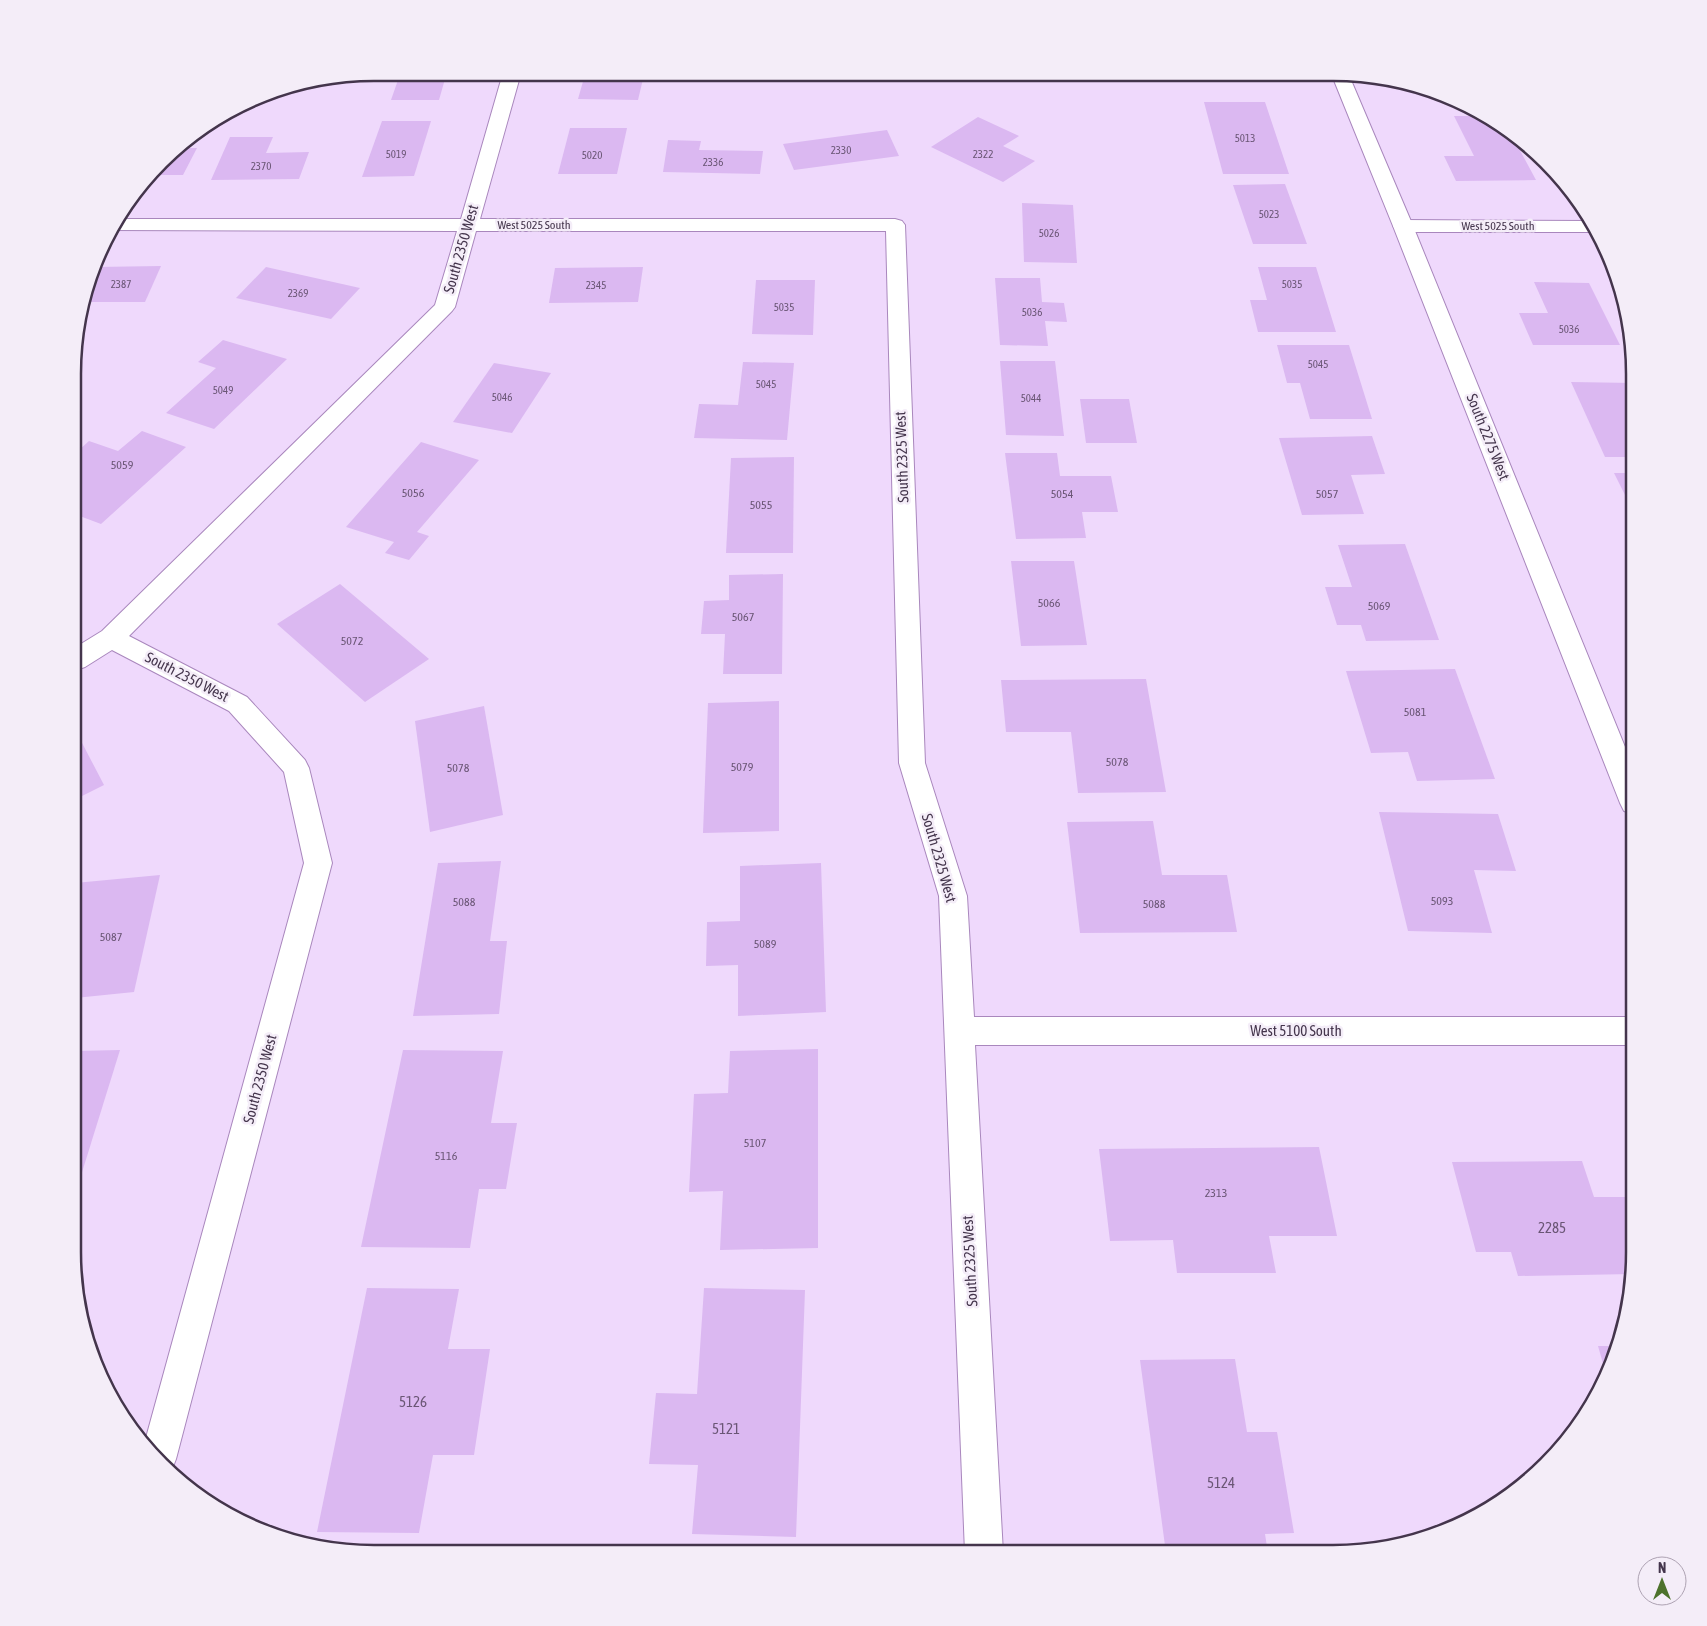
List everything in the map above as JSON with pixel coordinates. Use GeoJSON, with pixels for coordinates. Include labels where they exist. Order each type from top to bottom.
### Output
{"type":"FeatureCollection","features":[{"type":"Feature","properties":{"kind":"street","name":"South 2350 West"},"geometry":{"type":"LineString","coordinates":[[160,1451],[318,863],[296,768],[238,704],[111,638],[445,307],[510,81]]}},
{"type":"Feature","properties":{"kind":"street","name":"South 2275 West"},"geometry":{"type":"LineString","coordinates":[[1343,82],[1403,226],[1626,783]]}},
{"type":"Feature","properties":{"kind":"street","name":"West 5025 South"},"geometry":{"type":"LineString","coordinates":[[122,225],[895,225]]}},
{"type":"Feature","properties":{"kind":"street","name":"South 2325 West"},"geometry":{"type":"LineString","coordinates":[[895,225],[912,763],[953,896],[984,1545]]}},
{"type":"Feature","properties":{"kind":"street","name":"West 5025 South"},"geometry":{"type":"LineString","coordinates":[[1403,226],[1586,227]]}},
{"type":"Feature","properties":{"kind":"street"},"geometry":{"type":"LineString","coordinates":[[81,657],[111,638]]}},
{"type":"Feature","properties":{"kind":"street","name":"West 5100 South"},"geometry":{"type":"LineString","coordinates":[[959,1030],[1626,1030]]}},
{"type":"Feature","properties":{"kind":"building"},"geometry":{"type":"Polygon","coordinates":[[[398,81],[444,81],[439,100],[391,100],[398,81]]]}},
{"type":"Feature","properties":{"kind":"building"},"geometry":{"type":"Polygon","coordinates":[[[583,81],[643,81],[638,100],[578,99],[583,81]]]}},
{"type":"Feature","properties":{"kind":"building"},"geometry":{"type":"Polygon","coordinates":[[[1204,102],[1265,102],[1289,174],[1223,174],[1204,102]]]}},
{"type":"Feature","properties":{"kind":"building"},"geometry":{"type":"Polygon","coordinates":[[[1454,116],[1472,116],[1511,142],[1519,148],[1536,180],[1456,181],[1444,156],[1474,156],[1454,116]]]}},
{"type":"Feature","properties":{"kind":"building"},"geometry":{"type":"Polygon","coordinates":[[[978,117],[1019,136],[1003,146],[1035,161],[1003,182],[931,147],[978,117]]]}},
{"type":"Feature","properties":{"kind":"building"},"geometry":{"type":"Polygon","coordinates":[[[382,121],[431,121],[414,176],[362,177],[382,121]]]}},
{"type":"Feature","properties":{"kind":"building"},"geometry":{"type":"Polygon","coordinates":[[[570,128],[627,128],[617,174],[558,174],[570,128]]]}},
{"type":"Feature","properties":{"kind":"building"},"geometry":{"type":"Polygon","coordinates":[[[887,130],[899,156],[794,170],[783,144],[887,130]]]}},
{"type":"Feature","properties":{"kind":"building"},"geometry":{"type":"Polygon","coordinates":[[[230,137],[273,137],[266,153],[309,152],[299,179],[211,180],[230,137]]]}},
{"type":"Feature","properties":{"kind":"building"},"geometry":{"type":"Polygon","coordinates":[[[668,140],[701,141],[699,150],[763,151],[760,174],[663,172],[668,140]]]}},
{"type":"Feature","properties":{"kind":"building"},"geometry":{"type":"Polygon","coordinates":[[[188,148],[197,148],[183,175],[160,175],[188,148]]]}},
{"type":"Feature","properties":{"kind":"building"},"geometry":{"type":"Polygon","coordinates":[[[1285,184],[1307,244],[1253,244],[1233,185],[1285,184]]]}},
{"type":"Feature","properties":{"kind":"building"},"geometry":{"type":"Polygon","coordinates":[[[1022,203],[1073,205],[1077,263],[1024,262],[1022,203]]]}},
{"type":"Feature","properties":{"kind":"building"},"geometry":{"type":"Polygon","coordinates":[[[161,266],[145,302],[90,302],[102,267],[161,266]]]}},
{"type":"Feature","properties":{"kind":"building"},"geometry":{"type":"Polygon","coordinates":[[[266,267],[360,288],[331,319],[236,298],[266,267]]]}},
{"type":"Feature","properties":{"kind":"building"},"geometry":{"type":"Polygon","coordinates":[[[643,267],[638,302],[549,303],[555,268],[643,267]]]}},
{"type":"Feature","properties":{"kind":"building"},"geometry":{"type":"Polygon","coordinates":[[[1258,267],[1316,267],[1336,332],[1258,332],[1250,300],[1267,300],[1258,267]]]}},
{"type":"Feature","properties":{"kind":"building"},"geometry":{"type":"Polygon","coordinates":[[[995,278],[1040,278],[1042,302],[1064,303],[1067,322],[1045,321],[1048,346],[1000,345],[995,278]]]}},
{"type":"Feature","properties":{"kind":"building"},"geometry":{"type":"Polygon","coordinates":[[[756,280],[815,280],[813,335],[752,334],[756,280]]]}},
{"type":"Feature","properties":{"kind":"building"},"geometry":{"type":"Polygon","coordinates":[[[1534,282],[1589,283],[1620,345],[1533,345],[1519,313],[1548,313],[1534,282]]]}},
{"type":"Feature","properties":{"kind":"building"},"geometry":{"type":"Polygon","coordinates":[[[223,340],[287,359],[214,429],[166,413],[216,368],[198,362],[223,340]]]}},
{"type":"Feature","properties":{"kind":"building"},"geometry":{"type":"Polygon","coordinates":[[[1277,345],[1349,345],[1372,419],[1310,419],[1300,383],[1287,383],[1277,345]]]}},
{"type":"Feature","properties":{"kind":"building"},"geometry":{"type":"Polygon","coordinates":[[[1000,361],[1055,361],[1064,436],[1006,435],[1000,361]]]}},
{"type":"Feature","properties":{"kind":"building"},"geometry":{"type":"Polygon","coordinates":[[[743,362],[794,363],[787,440],[694,438],[699,404],[738,405],[743,362]]]}},
{"type":"Feature","properties":{"kind":"building"},"geometry":{"type":"Polygon","coordinates":[[[494,363],[551,373],[512,433],[453,422],[494,363]]]}},
{"type":"Feature","properties":{"kind":"building"},"geometry":{"type":"Polygon","coordinates":[[[1571,382],[1626,383],[1626,457],[1605,457],[1571,382]]]}},
{"type":"Feature","properties":{"kind":"building"},"geometry":{"type":"Polygon","coordinates":[[[1080,399],[1129,399],[1137,443],[1086,443],[1080,399]]]}},
{"type":"Feature","properties":{"kind":"building"},"geometry":{"type":"Polygon","coordinates":[[[142,431],[186,447],[101,524],[81,516],[81,448],[89,441],[118,451],[142,431]]]}},
{"type":"Feature","properties":{"kind":"building"},"geometry":{"type":"Polygon","coordinates":[[[1372,436],[1385,474],[1351,475],[1364,514],[1302,515],[1279,438],[1372,436]]]}},
{"type":"Feature","properties":{"kind":"building"},"geometry":{"type":"Polygon","coordinates":[[[421,442],[479,460],[417,532],[429,536],[409,560],[385,553],[394,542],[346,527],[421,442]]]}},
{"type":"Feature","properties":{"kind":"building"},"geometry":{"type":"Polygon","coordinates":[[[1005,453],[1057,453],[1060,476],[1111,476],[1118,512],[1082,512],[1086,538],[1016,539],[1005,453]]]}},
{"type":"Feature","properties":{"kind":"building"},"geometry":{"type":"Polygon","coordinates":[[[794,457],[793,553],[726,553],[731,458],[794,457]]]}},
{"type":"Feature","properties":{"kind":"building"},"geometry":{"type":"Polygon","coordinates":[[[1614,473],[1626,473],[1626,497],[1614,473]]]}},
{"type":"Feature","properties":{"kind":"building"},"geometry":{"type":"Polygon","coordinates":[[[1405,544],[1439,640],[1366,641],[1361,625],[1337,625],[1325,587],[1352,587],[1338,545],[1405,544]]]}},
{"type":"Feature","properties":{"kind":"building"},"geometry":{"type":"Polygon","coordinates":[[[1011,561],[1074,561],[1087,645],[1021,646],[1011,561]]]}},
{"type":"Feature","properties":{"kind":"building"},"geometry":{"type":"Polygon","coordinates":[[[783,574],[782,674],[723,674],[725,634],[701,634],[704,601],[729,600],[729,575],[783,574]]]}},
{"type":"Feature","properties":{"kind":"building"},"geometry":{"type":"Polygon","coordinates":[[[340,584],[429,659],[365,702],[277,624],[340,584]]]}},
{"type":"Feature","properties":{"kind":"building"},"geometry":{"type":"Polygon","coordinates":[[[1455,669],[1495,779],[1417,781],[1408,752],[1371,753],[1346,671],[1455,669]]]}},
{"type":"Feature","properties":{"kind":"building"},"geometry":{"type":"Polygon","coordinates":[[[1146,679],[1166,792],[1078,793],[1071,732],[1006,732],[1001,680],[1146,679]]]}},
{"type":"Feature","properties":{"kind":"building"},"geometry":{"type":"Polygon","coordinates":[[[779,701],[779,831],[703,833],[708,703],[779,701]]]}},
{"type":"Feature","properties":{"kind":"building"},"geometry":{"type":"Polygon","coordinates":[[[484,706],[503,815],[430,832],[415,721],[484,706]]]}},
{"type":"Feature","properties":{"kind":"building"},"geometry":{"type":"Polygon","coordinates":[[[81,741],[104,785],[81,796],[81,741]]]}},
{"type":"Feature","properties":{"kind":"building"},"geometry":{"type":"Polygon","coordinates":[[[1379,812],[1498,814],[1516,871],[1474,870],[1492,933],[1408,931],[1379,812]]]}},
{"type":"Feature","properties":{"kind":"building"},"geometry":{"type":"Polygon","coordinates":[[[1153,821],[1162,875],[1227,875],[1237,932],[1080,933],[1067,822],[1153,821]]]}},
{"type":"Feature","properties":{"kind":"building"},"geometry":{"type":"Polygon","coordinates":[[[501,861],[490,941],[507,941],[499,1014],[413,1016],[438,863],[501,861]]]}},
{"type":"Feature","properties":{"kind":"building"},"geometry":{"type":"Polygon","coordinates":[[[821,863],[826,1012],[738,1016],[738,965],[706,966],[707,922],[740,921],[740,866],[821,863]]]}},
{"type":"Feature","properties":{"kind":"building"},"geometry":{"type":"Polygon","coordinates":[[[160,875],[134,992],[81,997],[81,882],[160,875]]]}},
{"type":"Feature","properties":{"kind":"building"},"geometry":{"type":"Polygon","coordinates":[[[818,1049],[818,1248],[720,1250],[723,1191],[689,1192],[694,1094],[728,1093],[730,1051],[818,1049]]]}},
{"type":"Feature","properties":{"kind":"building"},"geometry":{"type":"Polygon","coordinates":[[[120,1050],[81,1175],[81,1051],[120,1050]]]}},
{"type":"Feature","properties":{"kind":"building"},"geometry":{"type":"Polygon","coordinates":[[[403,1050],[503,1051],[491,1123],[517,1123],[506,1189],[479,1189],[470,1248],[361,1247],[403,1050]]]}},
{"type":"Feature","properties":{"kind":"building"},"geometry":{"type":"Polygon","coordinates":[[[1319,1147],[1337,1236],[1269,1236],[1276,1273],[1177,1273],[1173,1240],[1110,1241],[1099,1149],[1319,1147]]]}},
{"type":"Feature","properties":{"kind":"building"},"geometry":{"type":"Polygon","coordinates":[[[1582,1161],[1594,1197],[1626,1197],[1625,1274],[1518,1276],[1511,1252],[1476,1252],[1452,1162],[1582,1161]]]}},
{"type":"Feature","properties":{"kind":"building"},"geometry":{"type":"Polygon","coordinates":[[[367,1288],[459,1289],[448,1349],[490,1349],[474,1455],[433,1455],[419,1533],[317,1532],[367,1288]]]}},
{"type":"Feature","properties":{"kind":"building"},"geometry":{"type":"Polygon","coordinates":[[[704,1288],[805,1290],[796,1537],[692,1534],[698,1465],[649,1464],[656,1393],[697,1394],[704,1288]]]}},
{"type":"Feature","properties":{"kind":"building"},"geometry":{"type":"Polygon","coordinates":[[[1598,1346],[1610,1346],[1603,1364],[1598,1346]]]}},
{"type":"Feature","properties":{"kind":"building"},"geometry":{"type":"Polygon","coordinates":[[[1235,1359],[1247,1432],[1277,1432],[1294,1533],[1265,1534],[1267,1545],[1165,1545],[1140,1360],[1235,1359]]]}}]}
